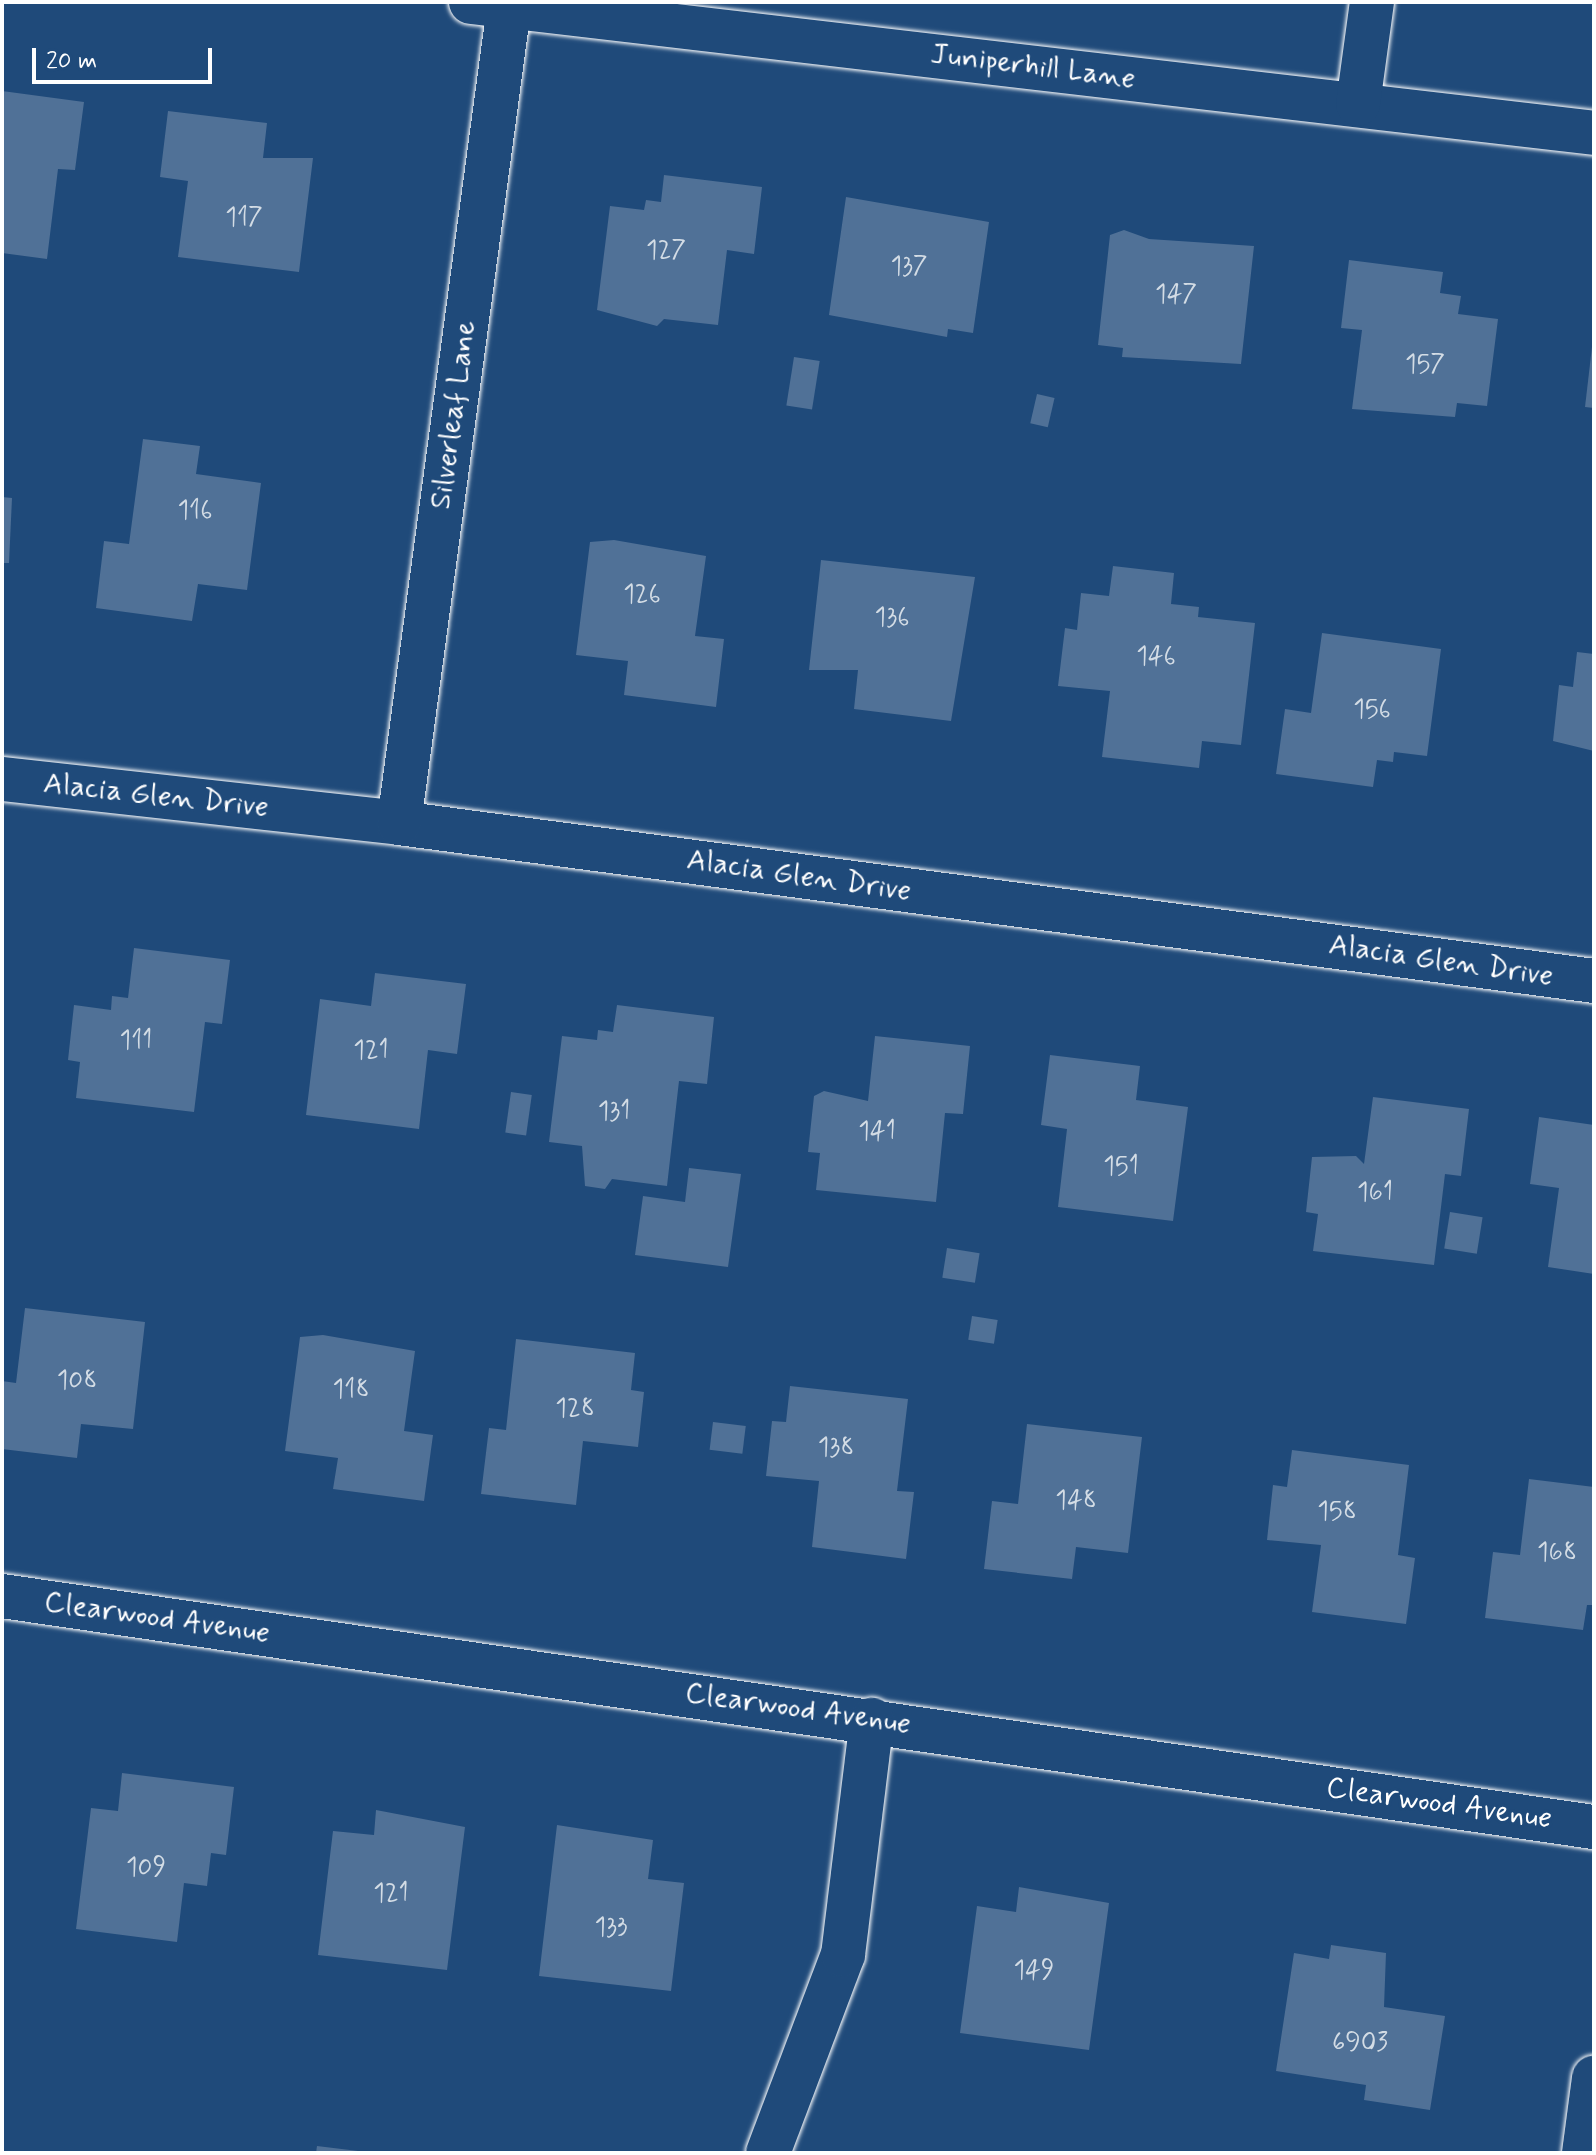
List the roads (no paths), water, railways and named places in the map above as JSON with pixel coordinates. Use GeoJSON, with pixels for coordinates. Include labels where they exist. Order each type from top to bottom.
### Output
{"type":"FeatureCollection","features":[{"type":"Feature","properties":{"kind":"street"},"geometry":{"type":"LineString","coordinates":[[1358,104],[1372,2]]}},
{"type":"Feature","properties":{"kind":"street","name":"Juniperhill Lane"},"geometry":{"type":"LineString","coordinates":[[490,4],[1594,133]]}},
{"type":"Feature","properties":{"kind":"street","name":"Silverleaf Lane"},"geometry":{"type":"LineString","coordinates":[[399,823],[490,4]]}},
{"type":"Feature","properties":{"kind":"street","name":"Alacia Glen Drive"},"geometry":{"type":"LineString","coordinates":[[2,779],[399,823],[1594,981]]}},
{"type":"Feature","properties":{"kind":"street","name":"Clearwood Avenue"},"geometry":{"type":"LineString","coordinates":[[2,1596],[1594,1827]]}},
{"type":"Feature","properties":{"kind":"street"},"geometry":{"type":"LineString","coordinates":[[768,2153],[843,1955],[872,1720]]}},
{"type":"Feature","properties":{"kind":"street"},"geometry":{"type":"LineString","coordinates":[[1584,2153],[1594,2078]]}}]}
